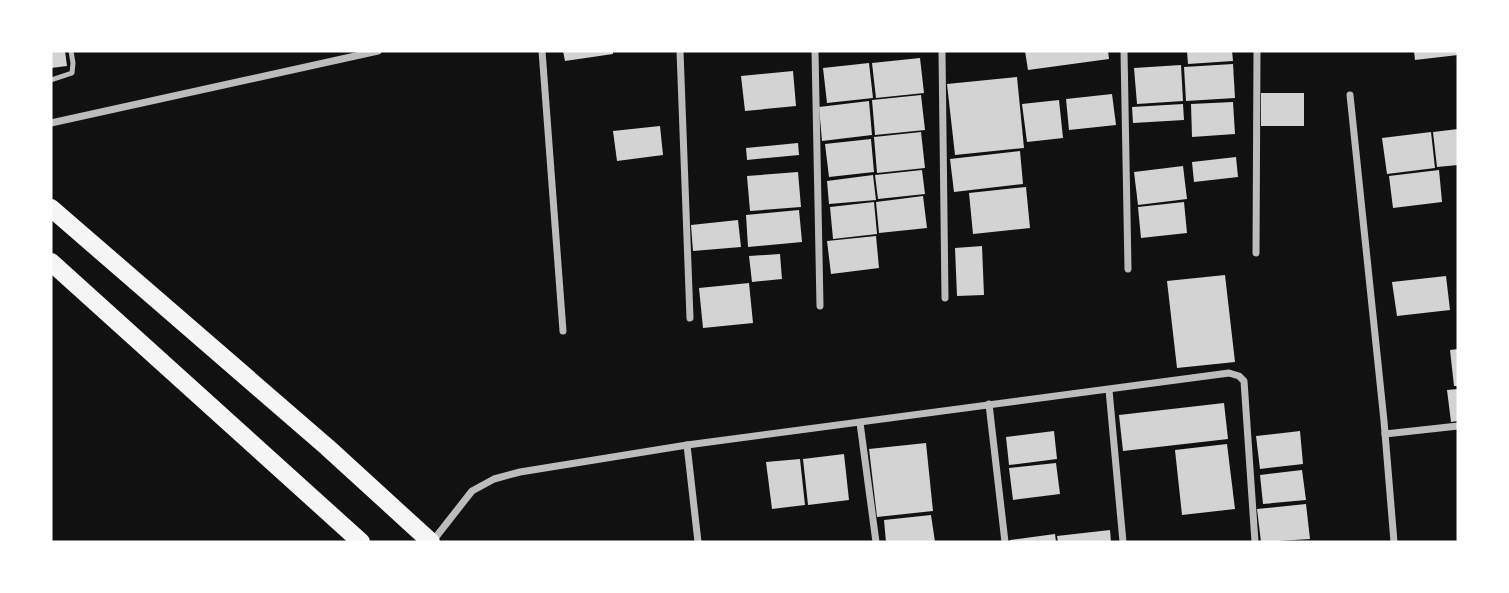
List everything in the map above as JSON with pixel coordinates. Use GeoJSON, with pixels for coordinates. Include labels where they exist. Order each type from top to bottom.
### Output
{"type":"FeatureCollection","features":[{"type":"Feature","properties":{"kind":"main road"},"geometry":{"type":"LineString","coordinates":[[51,208],[327,447],[431,542]]}},
{"type":"Feature","properties":{"kind":"main road"},"geometry":{"type":"LineString","coordinates":[[51,262],[361,542]]}},
{"type":"Feature","properties":{"kind":"street"},"geometry":{"type":"LineString","coordinates":[[51,122],[378,51]]}},
{"type":"Feature","properties":{"kind":"street"},"geometry":{"type":"LineString","coordinates":[[542,51],[563,331]]}},
{"type":"Feature","properties":{"kind":"street"},"geometry":{"type":"LineString","coordinates":[[680,51],[690,318]]}},
{"type":"Feature","properties":{"kind":"street"},"geometry":{"type":"LineString","coordinates":[[814,51],[820,306]]}},
{"type":"Feature","properties":{"kind":"street"},"geometry":{"type":"LineString","coordinates":[[942,51],[945,298]]}},
{"type":"Feature","properties":{"kind":"street"},"geometry":{"type":"LineString","coordinates":[[1124,51],[1128,270]]}},
{"type":"Feature","properties":{"kind":"street"},"geometry":{"type":"LineString","coordinates":[[1256,253],[1257,51]]}},
{"type":"Feature","properties":{"kind":"street"},"geometry":{"type":"LineString","coordinates":[[1350,95],[1394,542]]}},
{"type":"Feature","properties":{"kind":"street"},"geometry":{"type":"LineString","coordinates":[[431,542],[472,491],[494,479],[520,472],[687,445],[1230,373],[1244,381],[1255,542]]}},
{"type":"Feature","properties":{"kind":"street"},"geometry":{"type":"LineString","coordinates":[[1109,390],[1123,542]]}},
{"type":"Feature","properties":{"kind":"street"},"geometry":{"type":"LineString","coordinates":[[989,404],[1005,542]]}},
{"type":"Feature","properties":{"kind":"street"},"geometry":{"type":"LineString","coordinates":[[860,423],[876,542]]}},
{"type":"Feature","properties":{"kind":"street"},"geometry":{"type":"LineString","coordinates":[[1385,434],[1458,426]]}},
{"type":"Feature","properties":{"kind":"street"},"geometry":{"type":"LineString","coordinates":[[687,445],[698,542]]}},
{"type":"Feature","properties":{"kind":"lane"},"geometry":{"type":"LineString","coordinates":[[51,80],[61,79],[72,73],[71,51]]}},
{"type":"Feature","properties":{"kind":"building"},"geometry":{"type":"Polygon","coordinates":[[[51,51],[65,51],[67,66],[51,68],[51,51]]]}},
{"type":"Feature","properties":{"kind":"building"},"geometry":{"type":"Polygon","coordinates":[[[563,51],[613,51],[613,54],[565,61],[563,51]]]}},
{"type":"Feature","properties":{"kind":"building"},"geometry":{"type":"Polygon","coordinates":[[[1025,51],[1108,51],[1109,59],[1028,70],[1025,51]]]}},
{"type":"Feature","properties":{"kind":"building"},"geometry":{"type":"Polygon","coordinates":[[[1187,51],[1232,51],[1233,61],[1188,64],[1187,51]]]}},
{"type":"Feature","properties":{"kind":"building"},"geometry":{"type":"Polygon","coordinates":[[[1414,51],[1458,51],[1458,55],[1415,60],[1414,51]]]}},
{"type":"Feature","properties":{"kind":"building"},"geometry":{"type":"Polygon","coordinates":[[[920,58],[924,93],[876,98],[872,63],[920,58]]]}},
{"type":"Feature","properties":{"kind":"building"},"geometry":{"type":"Polygon","coordinates":[[[869,63],[873,98],[827,103],[823,68],[869,63]]]}},
{"type":"Feature","properties":{"kind":"building"},"geometry":{"type":"Polygon","coordinates":[[[1233,64],[1235,98],[1186,101],[1184,67],[1233,64]]]}},
{"type":"Feature","properties":{"kind":"building"},"geometry":{"type":"Polygon","coordinates":[[[1181,65],[1183,101],[1137,104],[1134,68],[1181,65]]]}},
{"type":"Feature","properties":{"kind":"building"},"geometry":{"type":"Polygon","coordinates":[[[793,71],[796,106],[745,111],[741,76],[793,71]]]}},
{"type":"Feature","properties":{"kind":"building"},"geometry":{"type":"Polygon","coordinates":[[[1017,77],[1024,148],[955,155],[947,84],[1017,77]]]}},
{"type":"Feature","properties":{"kind":"building"},"geometry":{"type":"Polygon","coordinates":[[[1261,93],[1304,93],[1304,126],[1261,126],[1261,93]]]}},
{"type":"Feature","properties":{"kind":"building"},"geometry":{"type":"Polygon","coordinates":[[[1112,94],[1116,125],[1069,130],[1066,99],[1112,94]]]}},
{"type":"Feature","properties":{"kind":"building"},"geometry":{"type":"Polygon","coordinates":[[[921,95],[925,130],[875,135],[872,100],[921,95]]]}},
{"type":"Feature","properties":{"kind":"building"},"geometry":{"type":"Polygon","coordinates":[[[1059,100],[1063,138],[1027,142],[1022,104],[1059,100]]]}},
{"type":"Feature","properties":{"kind":"building"},"geometry":{"type":"Polygon","coordinates":[[[869,101],[872,135],[822,141],[819,107],[869,101]]]}},
{"type":"Feature","properties":{"kind":"building"},"geometry":{"type":"Polygon","coordinates":[[[1233,102],[1235,134],[1192,137],[1191,104],[1233,102]]]}},
{"type":"Feature","properties":{"kind":"building"},"geometry":{"type":"Polygon","coordinates":[[[1183,104],[1184,120],[1133,123],[1132,107],[1183,104]]]}},
{"type":"Feature","properties":{"kind":"building"},"geometry":{"type":"Polygon","coordinates":[[[660,126],[663,155],[617,161],[613,131],[660,126]]]}},
{"type":"Feature","properties":{"kind":"building"},"geometry":{"type":"Polygon","coordinates":[[[1458,129],[1458,165],[1437,167],[1433,132],[1458,129]]]}},
{"type":"Feature","properties":{"kind":"building"},"geometry":{"type":"Polygon","coordinates":[[[921,132],[925,168],[877,173],[874,137],[921,132]]]}},
{"type":"Feature","properties":{"kind":"building"},"geometry":{"type":"Polygon","coordinates":[[[1431,132],[1435,168],[1387,174],[1382,138],[1431,132]]]}},
{"type":"Feature","properties":{"kind":"building"},"geometry":{"type":"Polygon","coordinates":[[[871,139],[874,172],[829,177],[825,144],[871,139]]]}},
{"type":"Feature","properties":{"kind":"building"},"geometry":{"type":"Polygon","coordinates":[[[798,143],[799,155],[747,160],[746,148],[798,143]]]}},
{"type":"Feature","properties":{"kind":"building"},"geometry":{"type":"Polygon","coordinates":[[[1020,151],[1023,184],[954,192],[950,159],[1020,151]]]}},
{"type":"Feature","properties":{"kind":"building"},"geometry":{"type":"Polygon","coordinates":[[[1236,157],[1238,177],[1194,182],[1192,162],[1236,157]]]}},
{"type":"Feature","properties":{"kind":"building"},"geometry":{"type":"Polygon","coordinates":[[[1183,166],[1187,199],[1138,205],[1134,172],[1183,166]]]}},
{"type":"Feature","properties":{"kind":"building"},"geometry":{"type":"Polygon","coordinates":[[[922,170],[925,194],[878,199],[875,175],[922,170]]]}},
{"type":"Feature","properties":{"kind":"building"},"geometry":{"type":"Polygon","coordinates":[[[1439,170],[1442,202],[1393,208],[1389,176],[1439,170]]]}},
{"type":"Feature","properties":{"kind":"building"},"geometry":{"type":"Polygon","coordinates":[[[798,172],[801,207],[750,211],[747,176],[798,172]]]}},
{"type":"Feature","properties":{"kind":"building"},"geometry":{"type":"Polygon","coordinates":[[[873,175],[876,200],[829,204],[827,181],[873,175]]]}},
{"type":"Feature","properties":{"kind":"building"},"geometry":{"type":"Polygon","coordinates":[[[1026,187],[1030,228],[973,234],[969,193],[1026,187]]]}},
{"type":"Feature","properties":{"kind":"building"},"geometry":{"type":"Polygon","coordinates":[[[923,196],[927,228],[879,233],[876,202],[923,196]]]}},
{"type":"Feature","properties":{"kind":"building"},"geometry":{"type":"Polygon","coordinates":[[[874,202],[877,234],[833,239],[830,207],[874,202]]]}},
{"type":"Feature","properties":{"kind":"building"},"geometry":{"type":"Polygon","coordinates":[[[1184,202],[1187,233],[1141,238],[1138,207],[1184,202]]]}},
{"type":"Feature","properties":{"kind":"building"},"geometry":{"type":"Polygon","coordinates":[[[799,210],[802,242],[748,247],[746,215],[799,210]]]}},
{"type":"Feature","properties":{"kind":"building"},"geometry":{"type":"Polygon","coordinates":[[[738,220],[741,247],[693,251],[691,225],[738,220]]]}},
{"type":"Feature","properties":{"kind":"building"},"geometry":{"type":"Polygon","coordinates":[[[876,236],[879,268],[831,274],[827,241],[876,236]]]}},
{"type":"Feature","properties":{"kind":"building"},"geometry":{"type":"Polygon","coordinates":[[[982,246],[984,295],[957,296],[955,248],[982,246]]]}},
{"type":"Feature","properties":{"kind":"building"},"geometry":{"type":"Polygon","coordinates":[[[780,254],[782,279],[752,282],[749,256],[780,254]]]}},
{"type":"Feature","properties":{"kind":"building"},"geometry":{"type":"Polygon","coordinates":[[[1225,275],[1235,362],[1177,368],[1167,281],[1225,275]]]}},
{"type":"Feature","properties":{"kind":"building"},"geometry":{"type":"Polygon","coordinates":[[[1446,276],[1450,310],[1397,316],[1392,282],[1446,276]]]}},
{"type":"Feature","properties":{"kind":"building"},"geometry":{"type":"Polygon","coordinates":[[[749,283],[753,323],[703,328],[699,288],[749,283]]]}},
{"type":"Feature","properties":{"kind":"building"},"geometry":{"type":"Polygon","coordinates":[[[1458,349],[1458,386],[1454,386],[1450,350],[1458,349]]]}},
{"type":"Feature","properties":{"kind":"building"},"geometry":{"type":"Polygon","coordinates":[[[1458,389],[1458,421],[1451,422],[1447,390],[1458,389]]]}},
{"type":"Feature","properties":{"kind":"building"},"geometry":{"type":"Polygon","coordinates":[[[1224,403],[1228,439],[1123,451],[1119,415],[1224,403]]]}},
{"type":"Feature","properties":{"kind":"building"},"geometry":{"type":"Polygon","coordinates":[[[1054,431],[1057,459],[1009,465],[1006,437],[1054,431]]]}},
{"type":"Feature","properties":{"kind":"building"},"geometry":{"type":"Polygon","coordinates":[[[1300,431],[1303,464],[1260,469],[1256,436],[1300,431]]]}},
{"type":"Feature","properties":{"kind":"building"},"geometry":{"type":"Polygon","coordinates":[[[926,443],[933,511],[877,517],[869,449],[926,443]]]}},
{"type":"Feature","properties":{"kind":"building"},"geometry":{"type":"Polygon","coordinates":[[[1227,444],[1235,509],[1182,515],[1175,450],[1227,444]]]}},
{"type":"Feature","properties":{"kind":"building"},"geometry":{"type":"Polygon","coordinates":[[[844,454],[849,500],[808,505],[803,459],[844,454]]]}},
{"type":"Feature","properties":{"kind":"building"},"geometry":{"type":"Polygon","coordinates":[[[800,459],[805,505],[772,509],[766,462],[800,459]]]}},
{"type":"Feature","properties":{"kind":"building"},"geometry":{"type":"Polygon","coordinates":[[[1056,463],[1060,494],[1013,500],[1009,468],[1056,463]]]}},
{"type":"Feature","properties":{"kind":"building"},"geometry":{"type":"Polygon","coordinates":[[[1302,470],[1306,500],[1263,504],[1260,475],[1302,470]]]}},
{"type":"Feature","properties":{"kind":"building"},"geometry":{"type":"Polygon","coordinates":[[[1306,504],[1310,539],[1261,542],[1257,509],[1306,504]]]}},
{"type":"Feature","properties":{"kind":"building"},"geometry":{"type":"Polygon","coordinates":[[[931,515],[935,542],[886,542],[884,520],[931,515]]]}},
{"type":"Feature","properties":{"kind":"building"},"geometry":{"type":"Polygon","coordinates":[[[1110,530],[1111,542],[1058,542],[1057,536],[1110,530]]]}},
{"type":"Feature","properties":{"kind":"building"},"geometry":{"type":"Polygon","coordinates":[[[1055,534],[1056,542],[1010,542],[1010,540],[1055,534]]]}}]}
